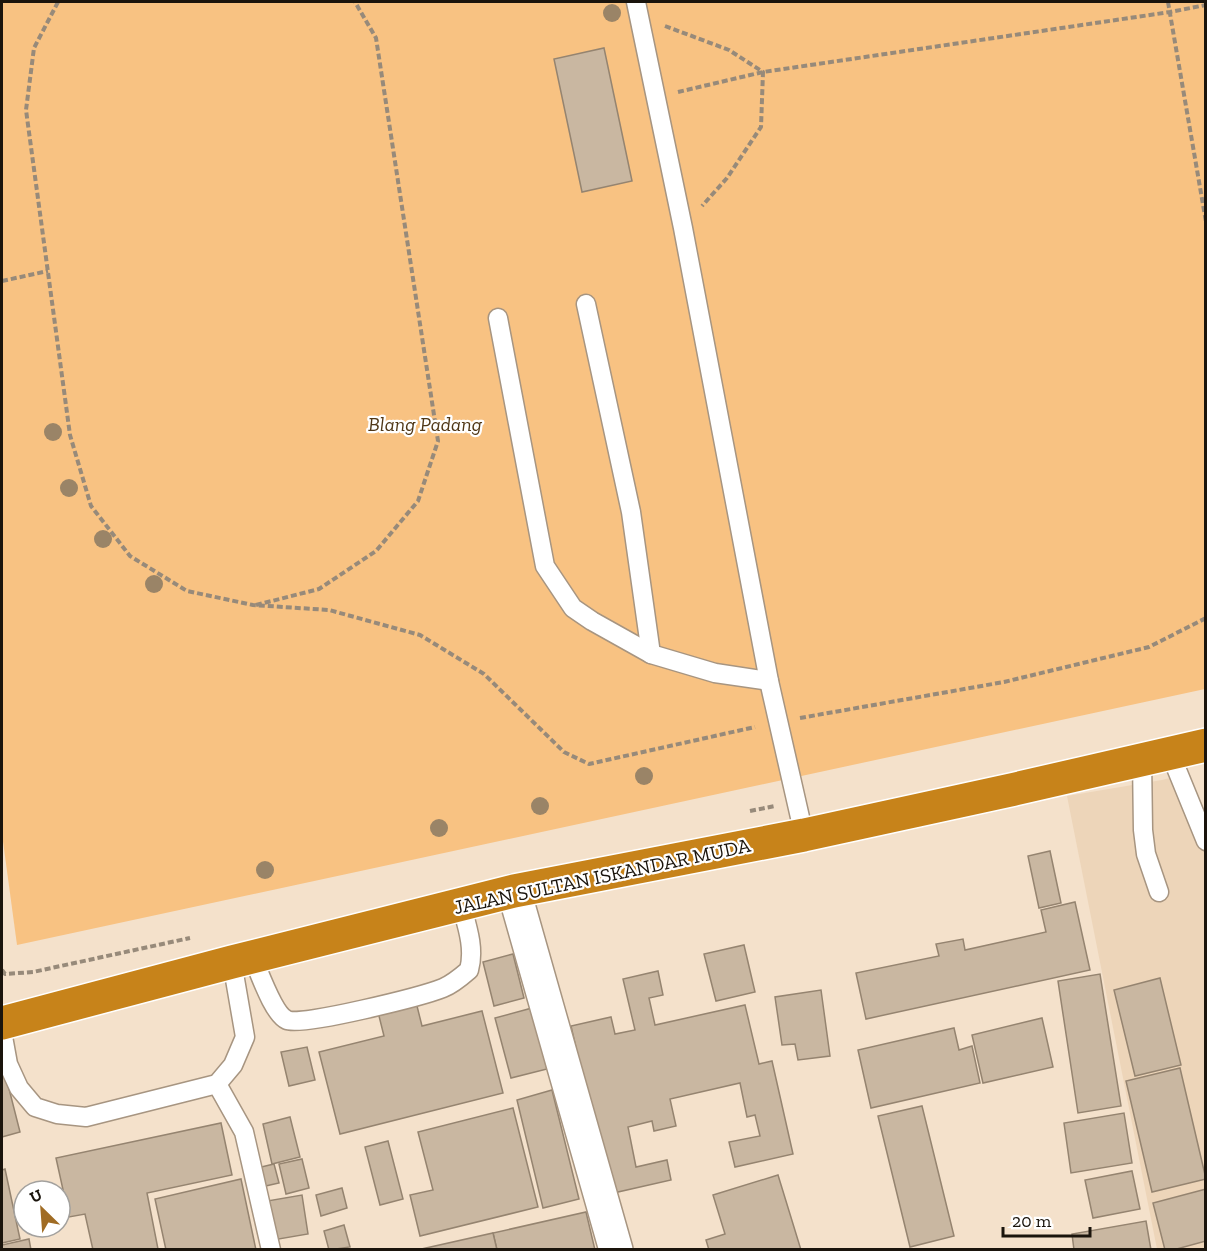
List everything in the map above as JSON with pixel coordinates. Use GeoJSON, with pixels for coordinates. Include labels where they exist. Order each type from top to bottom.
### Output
{"type":"FeatureCollection","features":[{"type":"Feature","properties":{"kind":"highway","name":"JALAN SULTAN ISKANDAR MUDA"},"geometry":{"type":"LineString","coordinates":[[2,1023],[242,959],[514,891],[804,835],[1206,745]]}},
{"type":"Feature","properties":{"kind":"street"},"geometry":{"type":"LineString","coordinates":[[514,891],[616,1250]]}},
{"type":"Feature","properties":{"kind":"lane"},"geometry":{"type":"LineString","coordinates":[[638,9],[683,228],[769,681],[804,835]]}},
{"type":"Feature","properties":{"kind":"lane"},"geometry":{"type":"LineString","coordinates":[[586,304],[631,512],[651,654]]}},
{"type":"Feature","properties":{"kind":"lane"},"geometry":{"type":"LineString","coordinates":[[498,318],[546,566],[573,608],[651,654],[715,673],[769,681]]}},
{"type":"Feature","properties":{"kind":"lane"},"geometry":{"type":"LineString","coordinates":[[1156,755],[1206,841]]}},
{"type":"Feature","properties":{"kind":"lane"},"geometry":{"type":"LineString","coordinates":[[1156,755],[1143,830],[1146,854],[1159,892]]}},
{"type":"Feature","properties":{"kind":"lane"},"geometry":{"type":"LineString","coordinates":[[242,959],[285,1020],[297,1023],[333,1016],[443,988],[470,970],[473,958],[461,904]]}},
{"type":"Feature","properties":{"kind":"lane"},"geometry":{"type":"LineString","coordinates":[[2,1031],[8,1064],[19,1088],[35,1107],[57,1114],[86,1117],[217,1084],[233,1065],[245,1037],[242,959]]}},
{"type":"Feature","properties":{"kind":"lane"},"geometry":{"type":"LineString","coordinates":[[217,1084],[244,1132],[271,1250]]}},
{"type":"Feature","properties":{"kind":"path"},"geometry":{"type":"LineString","coordinates":[[58,2],[34,48],[27,110],[70,435],[91,506],[130,556],[187,591],[253,605],[319,589],[376,551],[418,501],[438,441],[376,38],[355,2]]}},
{"type":"Feature","properties":{"kind":"path"},"geometry":{"type":"LineString","coordinates":[[1168,2],[1206,222]]}},
{"type":"Feature","properties":{"kind":"path"},"geometry":{"type":"LineString","coordinates":[[657,97],[763,72],[1206,5]]}},
{"type":"Feature","properties":{"kind":"path"},"geometry":{"type":"LineString","coordinates":[[638,9],[729,50],[763,72]]}},
{"type":"Feature","properties":{"kind":"path"},"geometry":{"type":"LineString","coordinates":[[683,228],[727,178],[761,127],[763,72]]}},
{"type":"Feature","properties":{"kind":"path"},"geometry":{"type":"LineString","coordinates":[[2,281],[48,271]]}},
{"type":"Feature","properties":{"kind":"shaded area"},"geometry":{"type":"Polygon","coordinates":[[[1181,775],[1205,833],[1205,1249],[1157,1249],[1067,796],[1181,775]]]}},
{"type":"Feature","properties":{"kind":"green space","name":"Blang Padang"},"geometry":{"type":"Polygon","coordinates":[[[2,2],[1205,2],[1205,689],[17,945],[2,834],[2,2]]]}},
{"type":"Feature","properties":{"kind":"building"},"geometry":{"type":"Polygon","coordinates":[[[604,48],[632,181],[582,192],[554,59],[604,48]]]}},
{"type":"Feature","properties":{"kind":"building"},"geometry":{"type":"Polygon","coordinates":[[[1050,851],[1061,903],[1039,908],[1028,856],[1050,851]]]}},
{"type":"Feature","properties":{"kind":"building"},"geometry":{"type":"Polygon","coordinates":[[[1075,902],[1090,970],[866,1019],[856,973],[939,956],[936,944],[963,939],[965,950],[1046,932],[1041,910],[1075,902]]]}},
{"type":"Feature","properties":{"kind":"building"},"geometry":{"type":"Polygon","coordinates":[[[744,945],[755,992],[716,1001],[704,954],[744,945]]]}},
{"type":"Feature","properties":{"kind":"building"},"geometry":{"type":"Polygon","coordinates":[[[513,954],[524,998],[494,1006],[483,962],[513,954]]]}},
{"type":"Feature","properties":{"kind":"building"},"geometry":{"type":"Polygon","coordinates":[[[658,971],[663,995],[649,998],[655,1025],[745,1005],[759,1064],[772,1061],[793,1154],[735,1167],[729,1142],[760,1136],[755,1115],[747,1117],[740,1083],[670,1099],[676,1126],[654,1131],[652,1121],[628,1127],[636,1167],[667,1160],[671,1180],[609,1194],[571,1026],[611,1017],[615,1034],[635,1030],[623,979],[658,971]]]}},
{"type":"Feature","properties":{"kind":"building"},"geometry":{"type":"Polygon","coordinates":[[[1100,974],[1121,1106],[1078,1113],[1058,981],[1100,974]]]}},
{"type":"Feature","properties":{"kind":"building"},"geometry":{"type":"Polygon","coordinates":[[[1160,978],[1181,1065],[1135,1076],[1114,990],[1160,978]]]}},
{"type":"Feature","properties":{"kind":"building"},"geometry":{"type":"Polygon","coordinates":[[[821,990],[830,1056],[798,1060],[795,1044],[782,1045],[775,997],[821,990]]]}},
{"type":"Feature","properties":{"kind":"building"},"geometry":{"type":"Polygon","coordinates":[[[415,998],[422,1026],[482,1011],[503,1093],[340,1134],[319,1052],[384,1036],[377,1008],[415,998]]]}},
{"type":"Feature","properties":{"kind":"building"},"geometry":{"type":"Polygon","coordinates":[[[532,1008],[547,1069],[511,1078],[495,1018],[532,1008]]]}},
{"type":"Feature","properties":{"kind":"building"},"geometry":{"type":"Polygon","coordinates":[[[1042,1018],[1053,1067],[983,1083],[972,1035],[1042,1018]]]}},
{"type":"Feature","properties":{"kind":"building"},"geometry":{"type":"Polygon","coordinates":[[[954,1028],[959,1050],[972,1046],[980,1083],[871,1108],[858,1050],[954,1028]]]}},
{"type":"Feature","properties":{"kind":"building"},"geometry":{"type":"Polygon","coordinates":[[[307,1047],[315,1080],[289,1086],[281,1052],[307,1047]]]}},
{"type":"Feature","properties":{"kind":"building"},"geometry":{"type":"Polygon","coordinates":[[[1180,1068],[1206,1179],[1152,1192],[1126,1081],[1180,1068]]]}},
{"type":"Feature","properties":{"kind":"building"},"geometry":{"type":"Polygon","coordinates":[[[2,1069],[4,1069],[20,1132],[2,1137],[2,1069]]]}},
{"type":"Feature","properties":{"kind":"building"},"geometry":{"type":"Polygon","coordinates":[[[552,1090],[579,1199],[543,1208],[517,1100],[552,1090]]]}},
{"type":"Feature","properties":{"kind":"building"},"geometry":{"type":"Polygon","coordinates":[[[922,1106],[954,1236],[910,1247],[878,1116],[922,1106]]]}},
{"type":"Feature","properties":{"kind":"building"},"geometry":{"type":"Polygon","coordinates":[[[513,1108],[538,1207],[420,1236],[410,1195],[433,1190],[418,1132],[513,1108]]]}},
{"type":"Feature","properties":{"kind":"building"},"geometry":{"type":"Polygon","coordinates":[[[1124,1113],[1132,1163],[1071,1173],[1064,1123],[1124,1113]]]}},
{"type":"Feature","properties":{"kind":"building"},"geometry":{"type":"Polygon","coordinates":[[[290,1117],[300,1157],[272,1164],[263,1124],[290,1117]]]}},
{"type":"Feature","properties":{"kind":"building"},"geometry":{"type":"Polygon","coordinates":[[[221,1123],[232,1175],[147,1193],[158,1249],[93,1250],[85,1214],[72,1216],[72,1179],[61,1179],[56,1158],[221,1123]]]}},
{"type":"Feature","properties":{"kind":"building"},"geometry":{"type":"Polygon","coordinates":[[[388,1141],[403,1199],[380,1205],[365,1147],[388,1141]]]}},
{"type":"Feature","properties":{"kind":"building"},"geometry":{"type":"Polygon","coordinates":[[[302,1159],[309,1188],[286,1194],[279,1164],[302,1159]]]}},
{"type":"Feature","properties":{"kind":"building"},"geometry":{"type":"Polygon","coordinates":[[[274,1164],[279,1183],[261,1187],[257,1168],[274,1164]]]}},
{"type":"Feature","properties":{"kind":"building"},"geometry":{"type":"Polygon","coordinates":[[[5,1169],[12,1202],[12,1239],[20,1239],[2,1243],[2,1170],[5,1169]]]}},
{"type":"Feature","properties":{"kind":"building"},"geometry":{"type":"Polygon","coordinates":[[[1132,1171],[1140,1209],[1093,1218],[1085,1180],[1132,1171]]]}},
{"type":"Feature","properties":{"kind":"building"},"geometry":{"type":"Polygon","coordinates":[[[778,1175],[801,1250],[709,1250],[706,1240],[725,1234],[713,1195],[778,1175]]]}},
{"type":"Feature","properties":{"kind":"building"},"geometry":{"type":"Polygon","coordinates":[[[241,1179],[256,1250],[166,1250],[155,1199],[241,1179]]]}},
{"type":"Feature","properties":{"kind":"building"},"geometry":{"type":"Polygon","coordinates":[[[342,1188],[347,1208],[321,1216],[316,1195],[342,1188]]]}},
{"type":"Feature","properties":{"kind":"building"},"geometry":{"type":"Polygon","coordinates":[[[1206,1189],[1206,1241],[1165,1250],[1153,1203],[1206,1189]]]}},
{"type":"Feature","properties":{"kind":"building"},"geometry":{"type":"Polygon","coordinates":[[[302,1195],[308,1234],[273,1240],[267,1201],[302,1195]]]}},
{"type":"Feature","properties":{"kind":"building"},"geometry":{"type":"Polygon","coordinates":[[[586,1212],[595,1250],[497,1250],[493,1233],[586,1212]]]}},
{"type":"Feature","properties":{"kind":"building"},"geometry":{"type":"Polygon","coordinates":[[[1146,1221],[1151,1250],[1074,1250],[1072,1234],[1146,1221]]]}},
{"type":"Feature","properties":{"kind":"building"},"geometry":{"type":"Polygon","coordinates":[[[344,1225],[350,1247],[329,1250],[324,1231],[344,1225]]]}},
{"type":"Feature","properties":{"kind":"building"},"geometry":{"type":"Polygon","coordinates":[[[493,1233],[497,1250],[417,1250],[493,1233]]]}},
{"type":"Feature","properties":{"kind":"building"},"geometry":{"type":"Polygon","coordinates":[[[29,1239],[31,1250],[2,1250],[2,1245],[29,1239]]]}}]}
